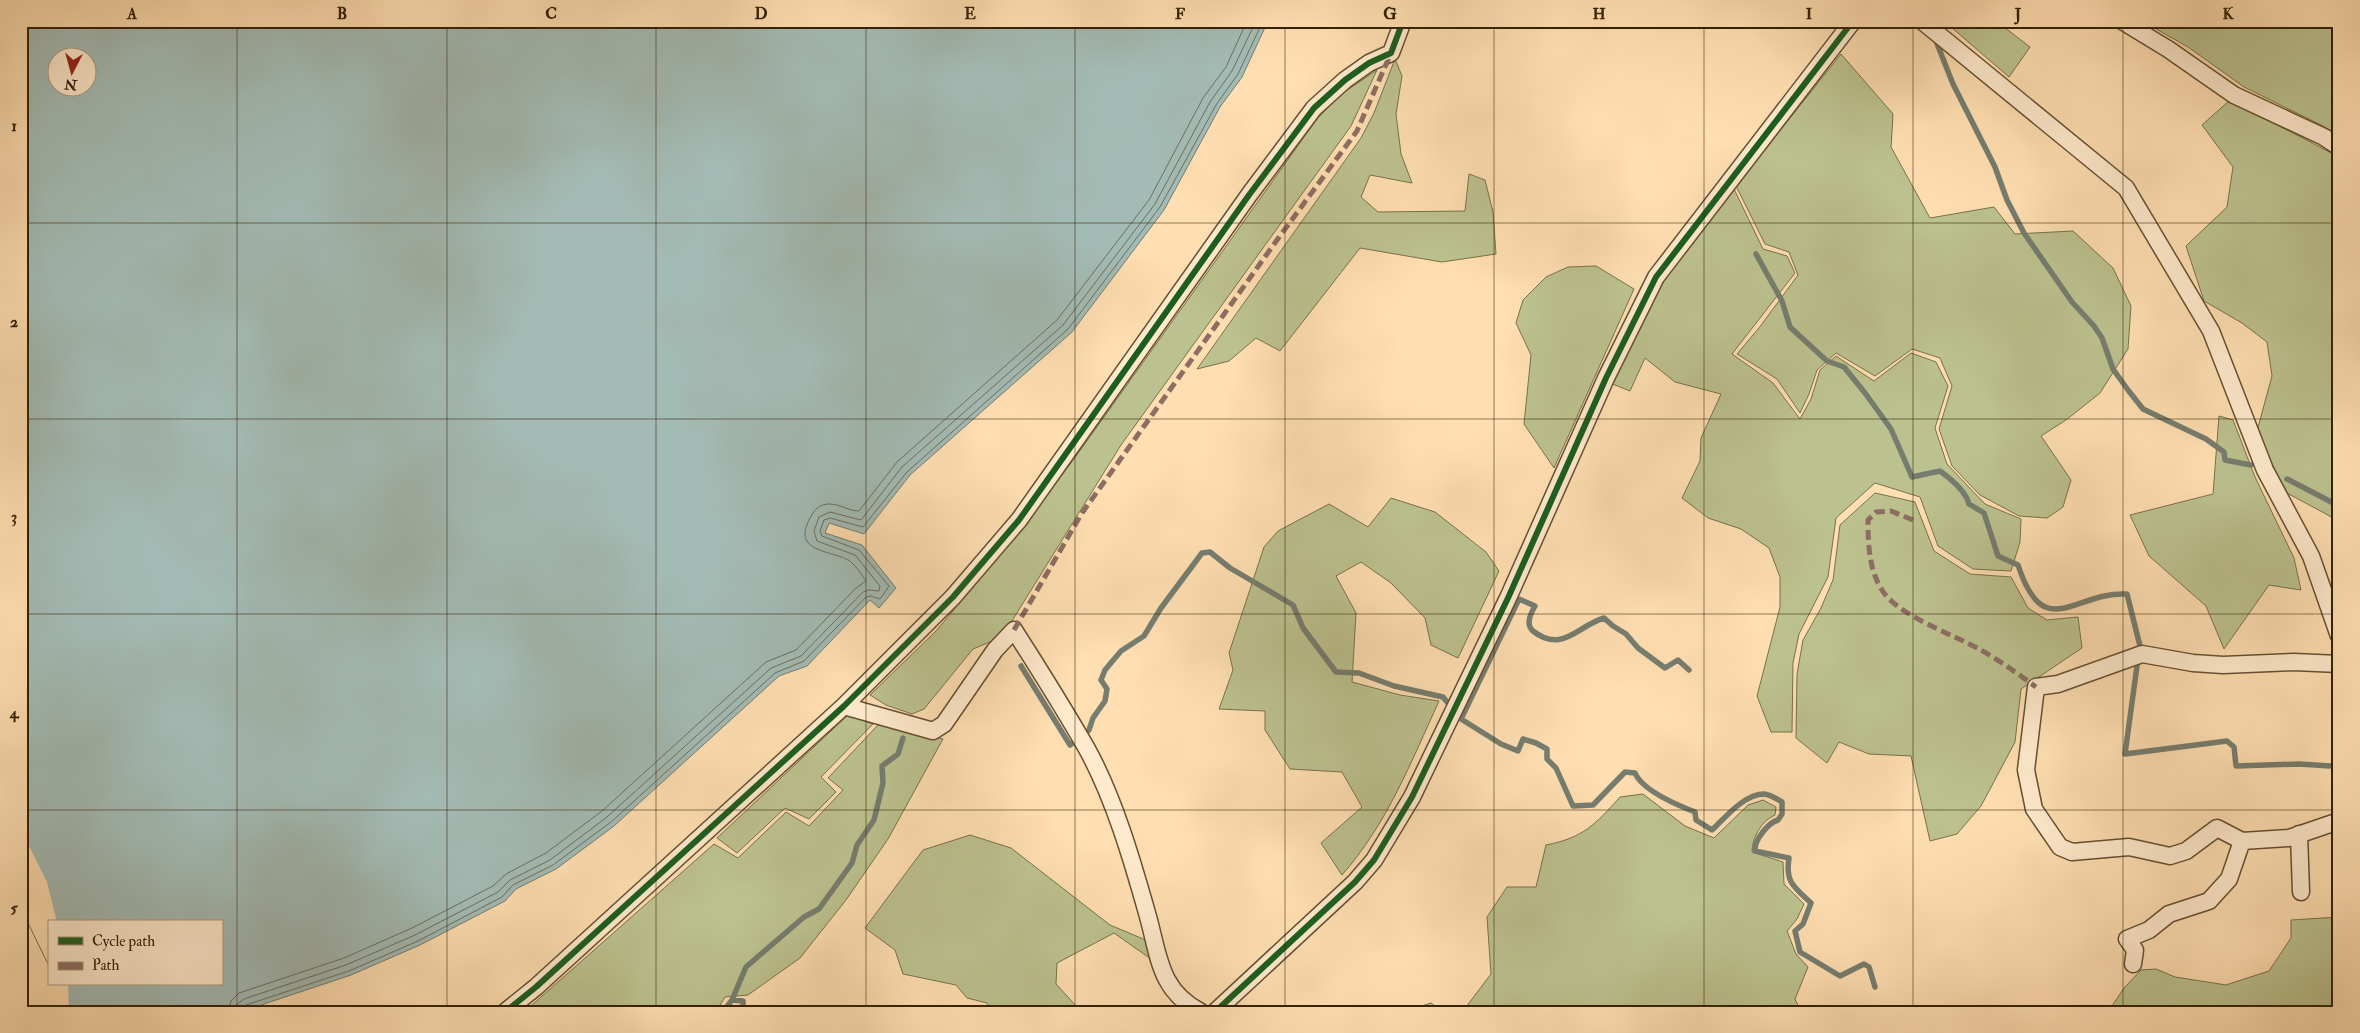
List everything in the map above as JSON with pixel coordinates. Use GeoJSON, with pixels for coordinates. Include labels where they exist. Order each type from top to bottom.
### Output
{"type":"FeatureCollection","features":[{"type":"Feature","properties":{"kind":"street"},"geometry":{"type":"LineString","coordinates":[[505,1012],[536,987],[844,706],[953,597],[1019,520],[1249,194],[1314,108],[1345,80],[1369,63],[1391,53],[1403,21]]}},
{"type":"Feature","properties":{"kind":"street"},"geometry":{"type":"LineString","coordinates":[[1215,1012],[1355,882],[1374,860],[1386,842],[1412,798],[1508,598],[1606,378],[1656,277],[1853,21]]}},
{"type":"Feature","properties":{"kind":"street"},"geometry":{"type":"LineString","coordinates":[[1922,21],[2126,188],[2211,331],[2265,470],[2311,556],[2339,636]]}},
{"type":"Feature","properties":{"kind":"street"},"geometry":{"type":"LineString","coordinates":[[2122,21],[2168,48],[2234,95],[2324,137],[2339,147]]}},
{"type":"Feature","properties":{"kind":"street"},"geometry":{"type":"LineString","coordinates":[[844,706],[933,731],[944,724],[995,650],[1014,630],[1088,751],[1114,810],[1147,913],[1162,974],[1187,1005],[1201,1012]]}},
{"type":"Feature","properties":{"kind":"street"},"geometry":{"type":"LineString","coordinates":[[2339,664],[2294,662],[2223,665],[2193,663],[2142,654],[2058,684],[2036,687],[2026,770],[2034,809],[2060,847],[2072,852],[2129,847],[2170,856],[2186,852],[2217,828],[2242,841],[2289,838],[2339,820]]}},
{"type":"Feature","properties":{"kind":"street"},"geometry":{"type":"LineString","coordinates":[[2299,834],[2301,892]]}},
{"type":"Feature","properties":{"kind":"street"},"geometry":{"type":"LineString","coordinates":[[2133,964],[2135,950],[2127,939],[2149,930],[2169,914],[2209,901],[2229,879],[2242,841]]}},
{"type":"Feature","properties":{"kind":"green space"},"geometry":{"type":"Polygon","coordinates":[[[1944,21],[1996,21],[2030,47],[2009,77],[1944,21]]]}},
{"type":"Feature","properties":{"kind":"green space"},"geometry":{"type":"Polygon","coordinates":[[[2142,21],[2339,21],[2339,136],[2323,126],[2244,87],[2188,47],[2142,21]]]}},
{"type":"Feature","properties":{"kind":"green space"},"geometry":{"type":"Polygon","coordinates":[[[1841,54],[1893,114],[1891,147],[1930,218],[1994,207],[2015,234],[2073,231],[2113,268],[2131,306],[2128,349],[2100,393],[2066,420],[2041,436],[2071,480],[2063,507],[2047,518],[2019,516],[1980,495],[1952,466],[1939,429],[1952,386],[1940,358],[1912,349],[1875,376],[1836,353],[1817,370],[1800,413],[1777,379],[1737,354],[1759,328],[1798,275],[1789,252],[1765,244],[1736,186],[1841,54]]]}},
{"type":"Feature","properties":{"kind":"green space"},"geometry":{"type":"Polygon","coordinates":[[[1395,59],[1402,76],[1396,114],[1401,154],[1412,183],[1370,175],[1361,197],[1378,212],[1465,211],[1469,174],[1485,180],[1493,212],[1496,254],[1442,262],[1360,248],[1280,351],[1256,338],[1229,361],[1197,369],[1361,138],[1374,113],[1395,59]]]}},
{"type":"Feature","properties":{"kind":"green space"},"geometry":{"type":"Polygon","coordinates":[[[1377,70],[1351,126],[1121,445],[1002,637],[973,649],[924,709],[912,714],[886,705],[870,695],[936,631],[1020,531],[1074,459],[1317,119],[1340,95],[1377,70]]]}},
{"type":"Feature","properties":{"kind":"green space"},"geometry":{"type":"Polygon","coordinates":[[[2230,100],[2339,157],[2339,521],[2285,492],[2257,431],[2272,376],[2267,342],[2242,323],[2204,301],[2186,246],[2227,207],[2233,167],[2202,125],[2230,100]]]}},
{"type":"Feature","properties":{"kind":"green space"},"geometry":{"type":"Polygon","coordinates":[[[1733,187],[1763,249],[1787,256],[1795,273],[1732,354],[1773,383],[1800,419],[1811,399],[1820,370],[1836,356],[1874,381],[1911,353],[1936,362],[1948,386],[1935,428],[1947,464],[1985,504],[2021,519],[2020,542],[2011,571],[1973,569],[1938,546],[1920,497],[1875,483],[1836,518],[1828,577],[1799,634],[1793,663],[1792,732],[1771,732],[1757,696],[1780,607],[1780,577],[1769,548],[1741,529],[1708,518],[1682,498],[1700,461],[1701,438],[1721,394],[1675,382],[1645,358],[1630,391],[1610,383],[1667,274],[1733,187]]]}},
{"type":"Feature","properties":{"kind":"green space"},"geometry":{"type":"Polygon","coordinates":[[[1596,266],[1634,289],[1554,468],[1524,424],[1531,355],[1516,323],[1523,300],[1546,277],[1568,267],[1596,266]]]}},
{"type":"Feature","properties":{"kind":"green space"},"geometry":{"type":"Polygon","coordinates":[[[2219,416],[2233,420],[2255,477],[2294,558],[2301,590],[2269,585],[2224,649],[2206,606],[2149,556],[2130,515],[2213,494],[2219,416]]]}},
{"type":"Feature","properties":{"kind":"green space"},"geometry":{"type":"Polygon","coordinates":[[[1875,493],[1915,502],[1934,551],[1970,574],[2011,577],[2028,608],[2047,620],[2078,617],[2082,648],[2021,689],[2015,742],[1981,806],[1957,834],[1930,841],[1911,756],[1869,754],[1839,742],[1827,763],[1796,738],[1797,674],[1803,640],[1821,608],[1833,580],[1840,525],[1875,493]]]}},
{"type":"Feature","properties":{"kind":"green space"},"geometry":{"type":"Polygon","coordinates":[[[1391,498],[1435,512],[1486,552],[1499,571],[1458,658],[1431,645],[1425,618],[1391,583],[1361,562],[1336,576],[1356,613],[1352,682],[1400,695],[1439,701],[1385,814],[1358,855],[1342,875],[1321,843],[1362,807],[1342,772],[1290,769],[1265,730],[1265,711],[1219,709],[1233,670],[1229,653],[1264,547],[1278,531],[1329,504],[1368,527],[1391,498]]]}},
{"type":"Feature","properties":{"kind":"green space"},"geometry":{"type":"Polygon","coordinates":[[[848,715],[873,724],[821,777],[836,792],[809,819],[785,808],[737,853],[717,838],[848,715]]]}},
{"type":"Feature","properties":{"kind":"green space"},"geometry":{"type":"Polygon","coordinates":[[[878,725],[943,739],[888,839],[846,900],[800,958],[748,995],[725,997],[716,1012],[524,1012],[714,844],[738,858],[786,812],[809,826],[843,790],[828,778],[878,725]]]}},
{"type":"Feature","properties":{"kind":"green space"},"geometry":{"type":"Polygon","coordinates":[[[1643,794],[1685,826],[1714,838],[1748,805],[1763,800],[1776,807],[1775,815],[1758,830],[1752,852],[1783,862],[1784,884],[1804,904],[1797,919],[1787,931],[1796,954],[1808,967],[1795,999],[1801,1012],[1451,1012],[1466,1007],[1491,974],[1487,917],[1507,887],[1536,887],[1546,845],[1570,838],[1588,829],[1620,797],[1643,794]]]}},
{"type":"Feature","properties":{"kind":"green space"},"geometry":{"type":"Polygon","coordinates":[[[970,835],[1011,848],[1110,925],[1148,941],[1151,959],[1114,933],[1057,963],[1056,984],[1078,1008],[1076,1012],[993,1012],[987,1003],[967,998],[956,985],[903,974],[895,950],[865,928],[923,850],[970,835]]]}},
{"type":"Feature","properties":{"kind":"green space"},"geometry":{"type":"Polygon","coordinates":[[[2339,917],[2339,1012],[2108,1012],[2124,988],[2141,970],[2156,969],[2175,977],[2226,985],[2269,971],[2291,938],[2291,920],[2339,917]]]}},
{"type":"Feature","properties":{"kind":"green space"},"geometry":{"type":"Polygon","coordinates":[[[1431,1003],[1443,1012],[1412,1012],[1413,1009],[1431,1003]]]}},
{"type":"Feature","properties":{"kind":"water"},"geometry":{"type":"Polygon","coordinates":[[[21,21],[1268,21],[1242,77],[1220,107],[1164,210],[1072,332],[910,475],[864,534],[829,523],[825,533],[862,545],[896,588],[879,608],[870,600],[807,666],[779,676],[614,826],[556,869],[516,889],[505,901],[420,945],[351,975],[240,1012],[66,1012],[53,986],[222,986],[222,920],[21,921],[21,21]]]}},
{"type":"Feature","properties":{"kind":"pier"},"geometry":{"type":"Polygon","coordinates":[[[21,830],[47,882],[56,920],[48,920],[48,978],[21,926],[21,830]]]}},
{"type":"Feature","properties":{"kind":"pier"},"geometry":{"type":"Polygon","coordinates":[[[51,986],[68,986],[69,1012],[63,1012],[51,986]]]}},
{"type":"Feature","properties":{"kind":"waterway"},"geometry":{"type":"LineString","coordinates":[[1936,41],[1953,84],[1995,167],[2007,200],[2024,233],[2072,302],[2094,326],[2102,338],[2113,369],[2128,390],[2143,409],[2206,439],[2224,452],[2225,460],[2251,465]]}},
{"type":"Feature","properties":{"kind":"waterway"},"geometry":{"type":"LineString","coordinates":[[1756,254],[1782,301],[1790,327],[1827,361],[1844,367],[1891,429],[1912,477],[1940,471],[1961,490],[1969,504],[1984,513],[1998,556],[2018,565],[2028,589],[2039,603],[2050,609],[2063,608],[2108,595],[2127,594],[2142,654],[2136,660],[2137,666],[2125,754],[2227,741],[2234,747],[2236,766],[2299,764],[2330,766],[2339,763]]}},
{"type":"Feature","properties":{"kind":"waterway"},"geometry":{"type":"LineString","coordinates":[[2287,479],[2339,506]]}},
{"type":"Feature","properties":{"kind":"waterway"},"geometry":{"type":"LineString","coordinates":[[1021,666],[1070,745],[1089,730],[1093,718],[1105,701],[1107,689],[1101,680],[1105,670],[1121,651],[1144,636],[1161,608],[1202,553],[1210,552],[1230,568],[1293,605],[1303,628],[1336,672],[1359,673],[1394,686],[1443,697],[1461,719],[1501,744],[1518,751],[1523,739],[1547,749],[1547,759],[1556,768],[1573,806],[1593,805],[1625,772],[1635,773],[1652,791],[1695,812],[1696,820],[1712,830],[1735,808],[1749,798],[1766,794],[1782,802],[1782,814],[1778,820],[1762,832],[1755,851],[1789,858],[1788,873],[1792,884],[1811,903],[1803,924],[1795,931],[1800,952],[1840,976],[1864,964],[1869,967],[1875,987]]}},
{"type":"Feature","properties":{"kind":"waterway"},"geometry":{"type":"LineString","coordinates":[[1461,719],[1519,599],[1535,606],[1529,625],[1533,631],[1543,637],[1553,640],[1561,639],[1604,618],[1626,634],[1638,648],[1665,668],[1678,660],[1689,670]]}},
{"type":"Feature","properties":{"kind":"waterway"},"geometry":{"type":"LineString","coordinates":[[723,1012],[732,1000],[746,967],[804,917],[819,909],[852,863],[857,845],[874,820],[883,783],[882,766],[898,754],[903,738]]}},
{"type":"Feature","properties":{"kind":"waterway"},"geometry":{"type":"LineString","coordinates":[[732,1000],[743,1001],[743,1012]]}},
{"type":"Feature","properties":{"kind":"marked path"},"geometry":{"type":"LineString","coordinates":[[1014,630],[1082,513],[1357,131],[1391,53]]}},
{"type":"Feature","properties":{"kind":"marked path"},"geometry":{"type":"LineString","coordinates":[[1913,520],[1891,511],[1876,512],[1868,520],[1872,565],[1882,590],[1889,599],[1912,616],[1986,653],[2036,687]]}},
{"type":"Feature","properties":{"kind":"cycle path"},"geometry":{"type":"LineString","coordinates":[[505,1012],[536,987],[844,706],[953,597],[1019,520],[1249,195],[1314,108],[1345,80],[1369,63],[1391,53],[1403,21]]}},
{"type":"Feature","properties":{"kind":"cycle path"},"geometry":{"type":"LineString","coordinates":[[1215,1012],[1355,882],[1374,860],[1412,797],[1508,598],[1606,378],[1656,277],[1853,21]]}}]}
